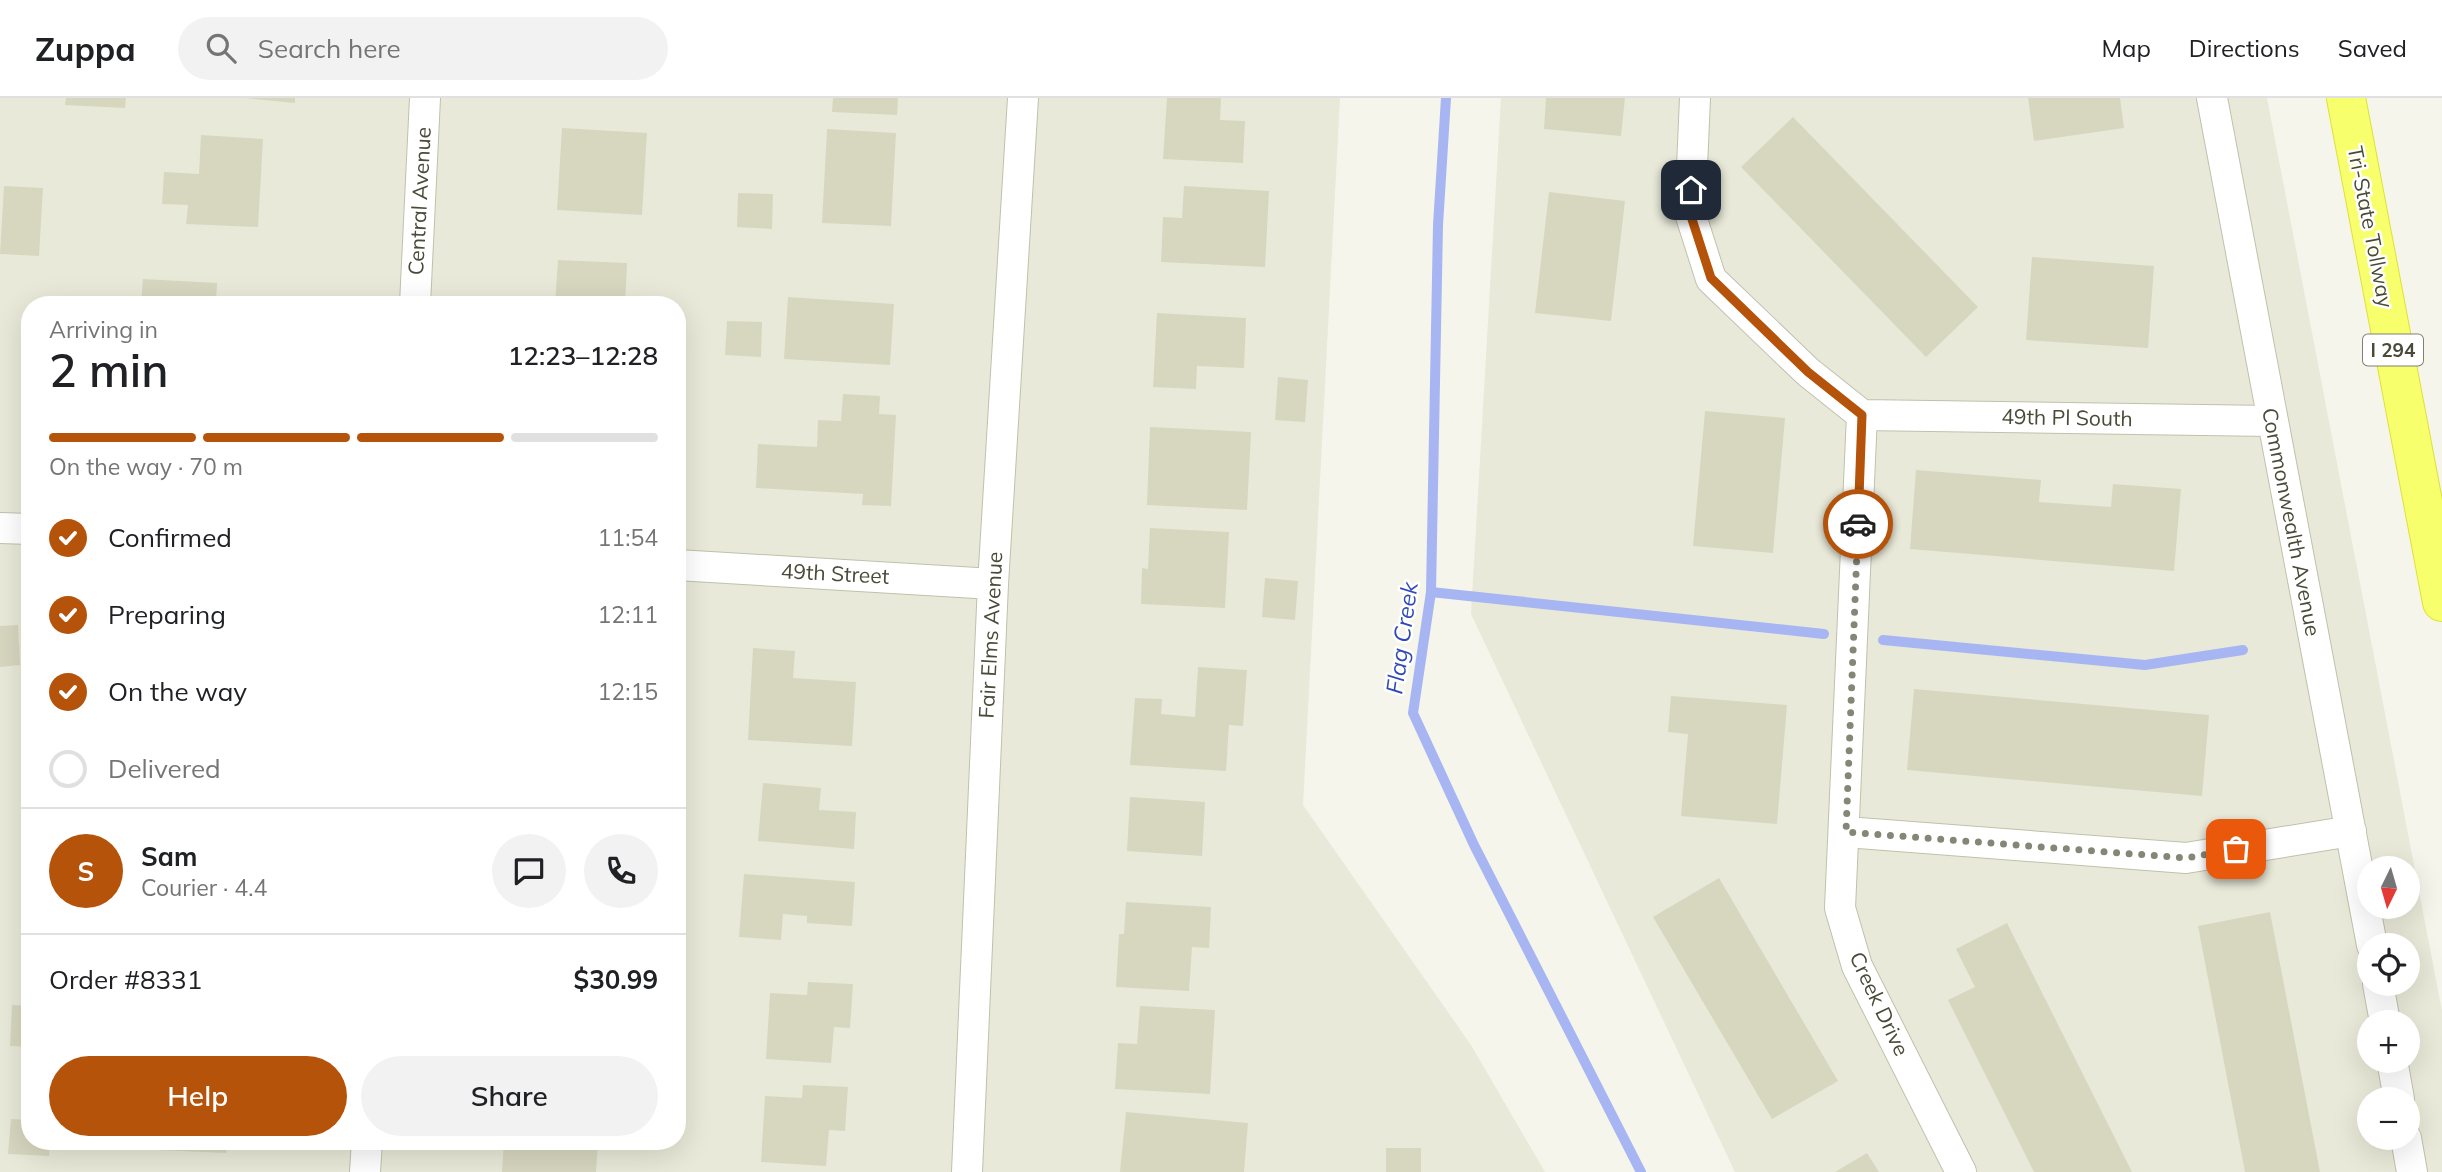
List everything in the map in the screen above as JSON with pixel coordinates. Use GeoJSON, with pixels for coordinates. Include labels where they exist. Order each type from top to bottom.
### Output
{"type":"FeatureCollection","features":[{"type":"Feature","properties":{"kind":"highway","name":"Tri-State Tollway"},"geometry":{"type":"LineString","coordinates":[[2346,98],[2442,603]]}},
{"type":"Feature","properties":{"kind":"street","name":"Central Avenue"},"geometry":{"type":"LineString","coordinates":[[415,296],[425,98]]}},
{"type":"Feature","properties":{"kind":"street","name":"Fair Elms Avenue"},"geometry":{"type":"LineString","coordinates":[[967,1172],[993,584],[1023,98]]}},
{"type":"Feature","properties":{"kind":"street"},"geometry":{"type":"LineString","coordinates":[[1695,98],[1690,213],[1711,278],[1808,372],[1862,415]]}},
{"type":"Feature","properties":{"kind":"street","name":"Commonwealth Avenue"},"geometry":{"type":"LineString","coordinates":[[2212,98],[2370,933]]}},
{"type":"Feature","properties":{"kind":"street","name":"49th Pl South"},"geometry":{"type":"LineString","coordinates":[[1862,415],[2271,421]]}},
{"type":"Feature","properties":{"kind":"street","name":"Creek Drive"},"geometry":{"type":"LineString","coordinates":[[1862,415],[1846,832],[1840,908],[1857,966],[1961,1172]]}},
{"type":"Feature","properties":{"kind":"street"},"geometry":{"type":"LineString","coordinates":[[0,528],[21,529]]}},
{"type":"Feature","properties":{"kind":"street","name":"49th Street"},"geometry":{"type":"LineString","coordinates":[[686,566],[993,584]]}},
{"type":"Feature","properties":{"kind":"street"},"geometry":{"type":"LineString","coordinates":[[1846,832],[2186,858],[2351,831]]}},
{"type":"Feature","properties":{"kind":"street"},"geometry":{"type":"LineString","coordinates":[[365,1172],[366,1150]]}},
{"type":"Feature","properties":{"kind":"street"},"geometry":{"type":"LineString","coordinates":[[2408,1150],[2412,1172]]}},
{"type":"Feature","properties":{"kind":"shaded area"},"geometry":{"type":"Polygon","coordinates":[[[0,98],[1340,98],[1303,805],[1471,1045],[1545,1172],[0,1172],[0,98]]]}},
{"type":"Feature","properties":{"kind":"shaded area"},"geometry":{"type":"Polygon","coordinates":[[[1501,98],[2267,98],[2412,856],[2357,856],[2357,919],[2420,919],[2420,896],[2442,1011],[2442,1172],[1735,1172],[1471,614],[1501,98]]]}},
{"type":"Feature","properties":{"kind":"building"},"geometry":{"type":"Polygon","coordinates":[[[66,98],[126,98],[125,108],[65,105],[66,98]]]}},
{"type":"Feature","properties":{"kind":"building"},"geometry":{"type":"Polygon","coordinates":[[[245,98],[295,98],[295,103],[245,98]]]}},
{"type":"Feature","properties":{"kind":"building"},"geometry":{"type":"Polygon","coordinates":[[[833,98],[898,98],[897,115],[832,112],[833,98]]]}},
{"type":"Feature","properties":{"kind":"building"},"geometry":{"type":"Polygon","coordinates":[[[1167,98],[1221,98],[1220,120],[1245,121],[1243,163],[1163,159],[1167,98]]]}},
{"type":"Feature","properties":{"kind":"building"},"geometry":{"type":"Polygon","coordinates":[[[1546,98],[1625,98],[1621,136],[1544,129],[1546,98]]]}},
{"type":"Feature","properties":{"kind":"building"},"geometry":{"type":"Polygon","coordinates":[[[2028,98],[2120,98],[2124,128],[2034,141],[2028,98]]]}},
{"type":"Feature","properties":{"kind":"building"},"geometry":{"type":"Polygon","coordinates":[[[1793,117],[1978,307],[1926,357],[1741,167],[1793,117]]]}},
{"type":"Feature","properties":{"kind":"building"},"geometry":{"type":"Polygon","coordinates":[[[562,128],[647,133],[642,215],[557,210],[562,128]]]}},
{"type":"Feature","properties":{"kind":"building"},"geometry":{"type":"Polygon","coordinates":[[[827,129],[896,133],[891,226],[822,223],[827,129]]]}},
{"type":"Feature","properties":{"kind":"building"},"geometry":{"type":"Polygon","coordinates":[[[201,135],[263,139],[258,227],[186,224],[188,205],[162,204],[164,172],[199,174],[201,135]]]}},
{"type":"Feature","properties":{"kind":"building"},"geometry":{"type":"Polygon","coordinates":[[[4,186],[43,188],[39,256],[0,254],[4,186]]]}},
{"type":"Feature","properties":{"kind":"building"},"geometry":{"type":"Polygon","coordinates":[[[1184,186],[1269,191],[1265,267],[1161,262],[1163,217],[1182,218],[1184,186]]]}},
{"type":"Feature","properties":{"kind":"building"},"geometry":{"type":"Polygon","coordinates":[[[1549,192],[1625,201],[1611,321],[1535,313],[1549,192]]]}},
{"type":"Feature","properties":{"kind":"building"},"geometry":{"type":"Polygon","coordinates":[[[738,193],[773,194],[772,229],[737,227],[738,193]]]}},
{"type":"Feature","properties":{"kind":"building"},"geometry":{"type":"Polygon","coordinates":[[[2032,257],[2154,266],[2148,348],[2026,340],[2032,257]]]}},
{"type":"Feature","properties":{"kind":"building"},"geometry":{"type":"Polygon","coordinates":[[[558,260],[627,263],[625,296],[556,296],[558,260]]]}},
{"type":"Feature","properties":{"kind":"building"},"geometry":{"type":"Polygon","coordinates":[[[143,279],[217,283],[216,296],[142,296],[143,279]]]}},
{"type":"Feature","properties":{"kind":"building"},"geometry":{"type":"Polygon","coordinates":[[[788,297],[894,304],[890,365],[784,359],[788,297]]]}},
{"type":"Feature","properties":{"kind":"building"},"geometry":{"type":"Polygon","coordinates":[[[1157,313],[1246,318],[1244,368],[1197,366],[1196,389],[1153,387],[1157,313]]]}},
{"type":"Feature","properties":{"kind":"building"},"geometry":{"type":"Polygon","coordinates":[[[727,321],[762,322],[761,357],[725,355],[727,321]]]}},
{"type":"Feature","properties":{"kind":"building"},"geometry":{"type":"Polygon","coordinates":[[[1278,377],[1308,380],[1305,422],[1275,420],[1278,377]]]}},
{"type":"Feature","properties":{"kind":"building"},"geometry":{"type":"Polygon","coordinates":[[[843,394],[880,396],[879,414],[896,415],[891,506],[862,505],[863,494],[756,488],[758,444],[817,447],[818,420],[841,421],[843,394]]]}},
{"type":"Feature","properties":{"kind":"building"},"geometry":{"type":"Polygon","coordinates":[[[1705,411],[1785,418],[1773,553],[1693,546],[1705,411]]]}},
{"type":"Feature","properties":{"kind":"building"},"geometry":{"type":"Polygon","coordinates":[[[1150,427],[1251,432],[1247,510],[1147,505],[1150,427]]]}},
{"type":"Feature","properties":{"kind":"building"},"geometry":{"type":"Polygon","coordinates":[[[1916,470],[2041,480],[2039,502],[2111,507],[2113,484],[2181,489],[2174,571],[1910,549],[1916,470]]]}},
{"type":"Feature","properties":{"kind":"building"},"geometry":{"type":"Polygon","coordinates":[[[1150,528],[1229,532],[1225,608],[1141,604],[1142,568],[1148,569],[1150,528]]]}},
{"type":"Feature","properties":{"kind":"building"},"geometry":{"type":"Polygon","coordinates":[[[1265,578],[1298,581],[1295,620],[1262,617],[1265,578]]]}},
{"type":"Feature","properties":{"kind":"building"},"geometry":{"type":"Polygon","coordinates":[[[18,625],[20,665],[0,667],[0,626],[18,625]]]}},
{"type":"Feature","properties":{"kind":"building"},"geometry":{"type":"Polygon","coordinates":[[[753,648],[795,651],[793,678],[856,682],[852,746],[748,740],[753,648]]]}},
{"type":"Feature","properties":{"kind":"building"},"geometry":{"type":"Polygon","coordinates":[[[1198,667],[1247,670],[1243,726],[1229,725],[1226,771],[1130,765],[1135,698],[1162,699],[1161,714],[1195,717],[1198,667]]]}},
{"type":"Feature","properties":{"kind":"building"},"geometry":{"type":"Polygon","coordinates":[[[1914,689],[2209,715],[2202,796],[1907,770],[1914,689]]]}},
{"type":"Feature","properties":{"kind":"building"},"geometry":{"type":"Polygon","coordinates":[[[1671,696],[1787,705],[1777,824],[1681,816],[1688,734],[1668,732],[1671,696]]]}},
{"type":"Feature","properties":{"kind":"building"},"geometry":{"type":"Polygon","coordinates":[[[763,783],[821,788],[819,810],[856,812],[854,849],[758,841],[763,783]]]}},
{"type":"Feature","properties":{"kind":"building"},"geometry":{"type":"Polygon","coordinates":[[[1130,797],[1205,802],[1202,856],[1127,851],[1130,797]]]}},
{"type":"Feature","properties":{"kind":"building"},"geometry":{"type":"Polygon","coordinates":[[[744,874],[855,882],[852,926],[807,923],[807,916],[783,914],[781,940],[739,937],[744,874]]]}},
{"type":"Feature","properties":{"kind":"building"},"geometry":{"type":"Polygon","coordinates":[[[1719,878],[1838,1081],[1772,1119],[1653,917],[1719,878]]]}},
{"type":"Feature","properties":{"kind":"building"},"geometry":{"type":"Polygon","coordinates":[[[1126,902],[1211,907],[1209,948],[1192,947],[1189,991],[1116,987],[1119,934],[1124,934],[1126,902]]]}},
{"type":"Feature","properties":{"kind":"building"},"geometry":{"type":"Polygon","coordinates":[[[2270,912],[2320,1172],[2245,1172],[2198,926],[2270,912]]]}},
{"type":"Feature","properties":{"kind":"building"},"geometry":{"type":"Polygon","coordinates":[[[2007,923],[2132,1172],[2034,1172],[1948,1000],[1975,987],[1956,949],[2007,923]]]}},
{"type":"Feature","properties":{"kind":"building"},"geometry":{"type":"Polygon","coordinates":[[[808,982],[853,984],[850,1028],[834,1027],[831,1063],[766,1059],[770,993],[807,995],[808,982]]]}},
{"type":"Feature","properties":{"kind":"building"},"geometry":{"type":"Polygon","coordinates":[[[12,1005],[21,1006],[21,1047],[10,1046],[12,1005]]]}},
{"type":"Feature","properties":{"kind":"building"},"geometry":{"type":"Polygon","coordinates":[[[1140,1006],[1215,1010],[1210,1094],[1115,1089],[1118,1043],[1137,1044],[1140,1006]]]}},
{"type":"Feature","properties":{"kind":"building"},"geometry":{"type":"Polygon","coordinates":[[[803,1085],[848,1087],[845,1131],[829,1130],[826,1166],[761,1162],[765,1096],[802,1098],[803,1085]]]}},
{"type":"Feature","properties":{"kind":"building"},"geometry":{"type":"Polygon","coordinates":[[[1126,1112],[1248,1123],[1244,1172],[1120,1172],[1126,1112]]]}},
{"type":"Feature","properties":{"kind":"building"},"geometry":{"type":"Polygon","coordinates":[[[11,1119],[21,1120],[21,1150],[49,1150],[49,1156],[8,1154],[11,1119]]]}},
{"type":"Feature","properties":{"kind":"building"},"geometry":{"type":"Polygon","coordinates":[[[1386,1148],[1421,1148],[1421,1172],[1386,1172],[1386,1148]]]}},
{"type":"Feature","properties":{"kind":"building"},"geometry":{"type":"Polygon","coordinates":[[[157,1150],[226,1150],[226,1153],[157,1150]]]}},
{"type":"Feature","properties":{"kind":"building"},"geometry":{"type":"Polygon","coordinates":[[[503,1150],[597,1150],[596,1172],[502,1172],[503,1150]]]}},
{"type":"Feature","properties":{"kind":"building"},"geometry":{"type":"Polygon","coordinates":[[[1867,1153],[1879,1172],[1835,1172],[1867,1153]]]}},
{"type":"Feature","properties":{"kind":"waterway","name":"Flag Creek"},"geometry":{"type":"LineString","coordinates":[[1446,98],[1438,225],[1431,592],[1413,713],[1474,845],[1641,1172]]}},
{"type":"Feature","properties":{"kind":"waterway"},"geometry":{"type":"LineString","coordinates":[[1431,592],[1824,634]]}},
{"type":"Feature","properties":{"kind":"waterway"},"geometry":{"type":"LineString","coordinates":[[1883,640],[2145,665],[2243,650]]}},
{"type":"Feature","properties":{"kind":"way so far"},"geometry":{"type":"LineString","coordinates":[[1858,524],[1846,832],[2186,858],[2236,849]]}},
{"type":"Feature","properties":{"kind":"route"},"geometry":{"type":"LineString","coordinates":[[1691,190],[1690,213],[1711,278],[1808,372],[1862,415],[1858,524]]}}]}
